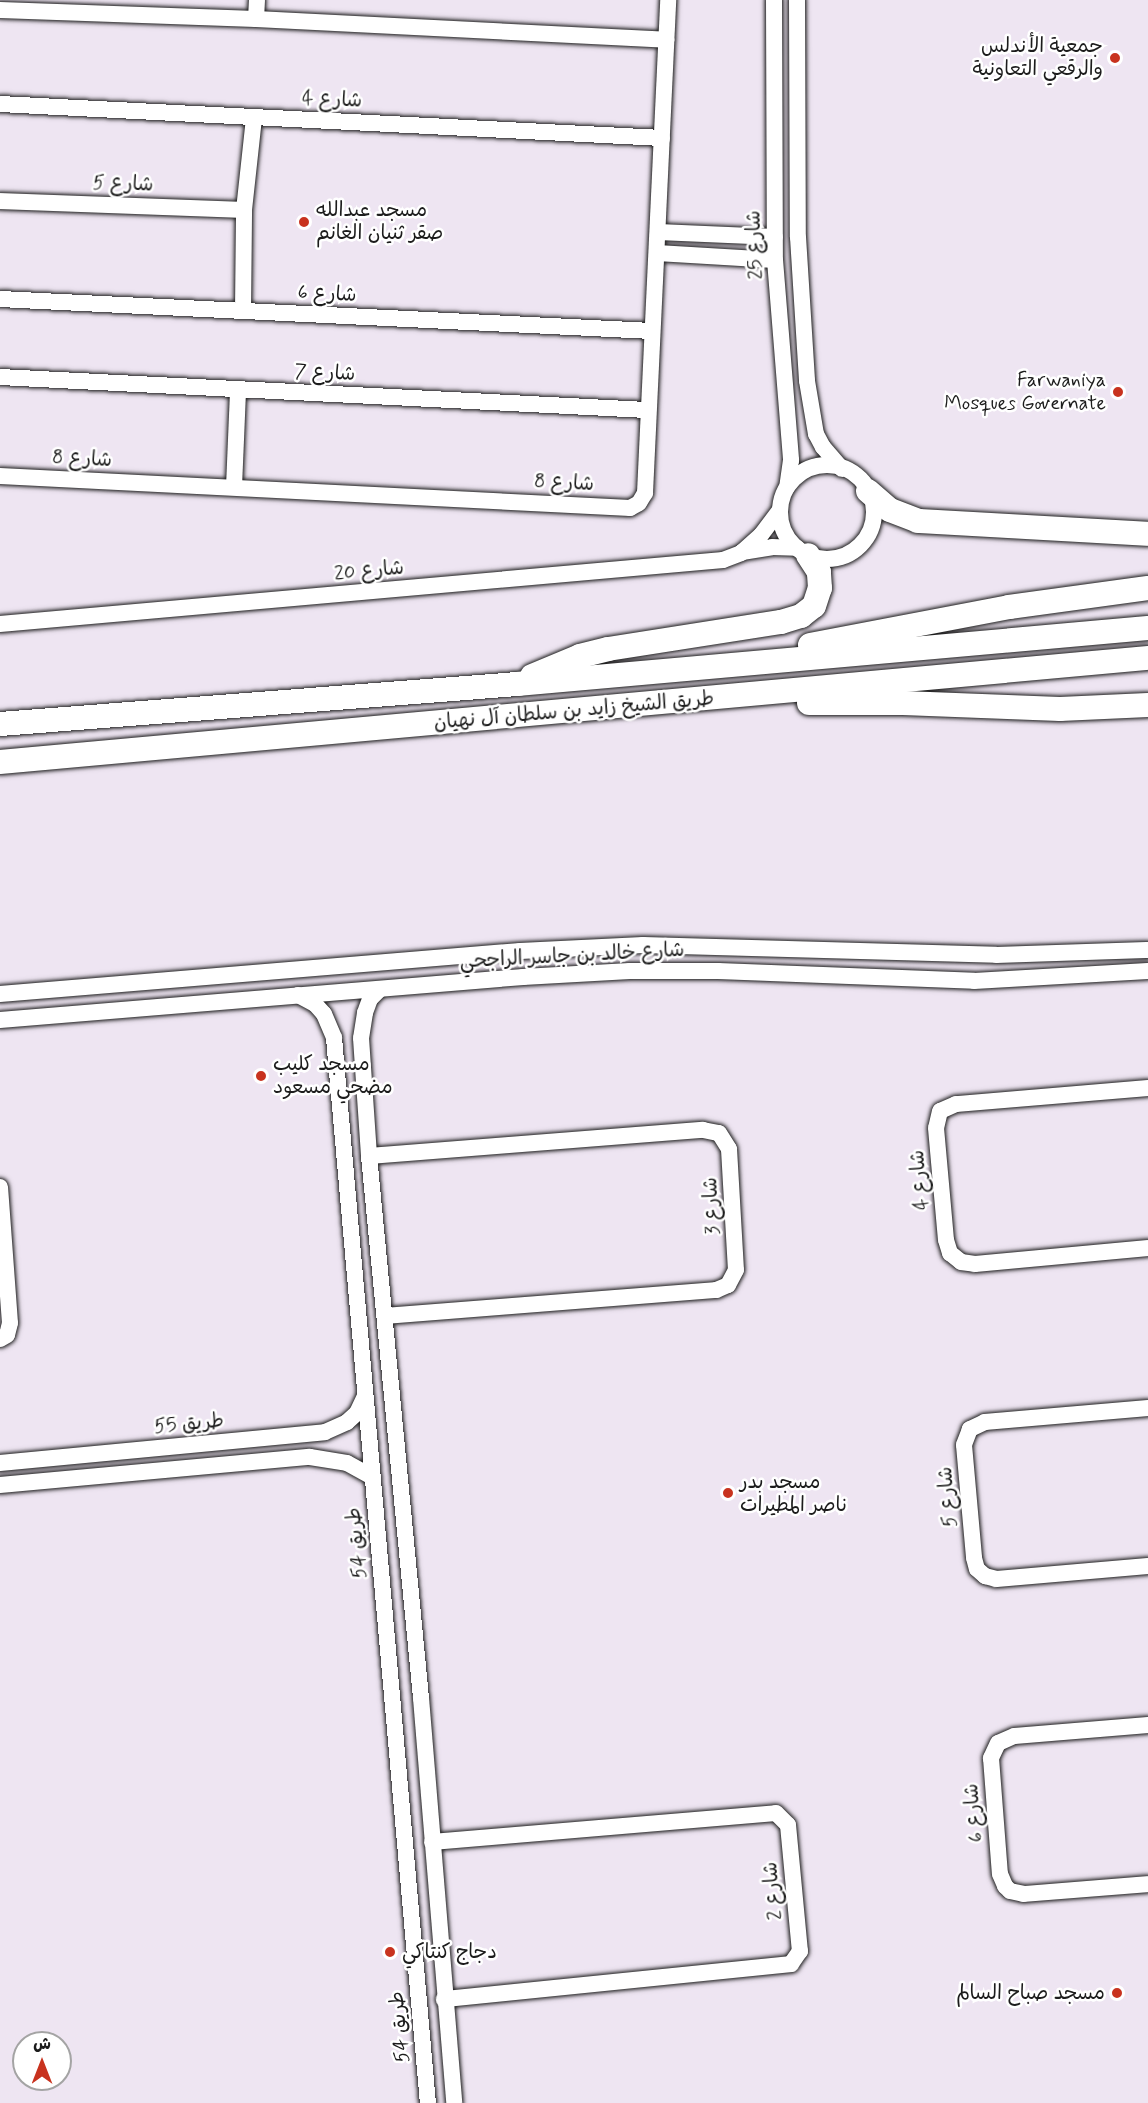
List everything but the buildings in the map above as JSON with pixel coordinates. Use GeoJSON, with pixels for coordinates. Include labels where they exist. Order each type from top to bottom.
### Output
{"type":"FeatureCollection","features":[{"type":"Feature","properties":{"kind":"highway"},"geometry":{"type":"LineString","coordinates":[[868,491],[890,510],[918,521],[1148,534]]}},
{"type":"Feature","properties":{"kind":"highway"},"geometry":{"type":"LineString","coordinates":[[517,684],[562,663],[595,652],[782,622],[801,616],[814,606],[819,595],[819,572],[803,552]]}},
{"type":"Feature","properties":{"kind":"highway"},"geometry":{"type":"LineString","coordinates":[[699,668],[1009,607],[1148,588]]}},
{"type":"Feature","properties":{"kind":"highway","name":"طريق الشيخ زايد بن سلطان آل نهيان"},"geometry":{"type":"LineString","coordinates":[[0,724],[517,684],[1148,628]]}},
{"type":"Feature","properties":{"kind":"highway","name":"طريق الشيخ زايد بن سلطان آل نهيان"},"geometry":{"type":"LineString","coordinates":[[0,762],[1148,658]]}},
{"type":"Feature","properties":{"kind":"highway"},"geometry":{"type":"LineString","coordinates":[[702,700],[903,703],[1060,709],[1148,705]]}},
{"type":"Feature","properties":{"kind":"street"},"geometry":{"type":"LineString","coordinates":[[256,19],[257,0]]}},
{"type":"Feature","properties":{"kind":"street","name":"شارع 8"},"geometry":{"type":"LineString","coordinates":[[0,476],[630,508],[639,503],[645,493],[647,410],[657,253],[668,0]]}},
{"type":"Feature","properties":{"kind":"street","name":"شارع 25"},"geometry":{"type":"LineString","coordinates":[[774,0],[775,260],[791,453],[788,487]]}},
{"type":"Feature","properties":{"kind":"street"},"geometry":{"type":"LineString","coordinates":[[797,0],[798,237],[807,381],[816,434],[823,447],[842,469]]}},
{"type":"Feature","properties":{"kind":"street"},"geometry":{"type":"LineString","coordinates":[[0,10],[256,19],[666,40]]}},
{"type":"Feature","properties":{"kind":"street","name":"شارع 4"},"geometry":{"type":"LineString","coordinates":[[0,104],[662,138]]}},
{"type":"Feature","properties":{"kind":"street"},"geometry":{"type":"LineString","coordinates":[[243,311],[244,210],[254,118]]}},
{"type":"Feature","properties":{"kind":"street","name":"شارع 5"},"geometry":{"type":"LineString","coordinates":[[0,201],[244,210]]}},
{"type":"Feature","properties":{"kind":"street"},"geometry":{"type":"LineString","coordinates":[[658,232],[775,237]]}},
{"type":"Feature","properties":{"kind":"street"},"geometry":{"type":"LineString","coordinates":[[657,253],[775,260]]}},
{"type":"Feature","properties":{"kind":"street","name":"شارع 6"},"geometry":{"type":"LineString","coordinates":[[0,299],[652,331]]}},
{"type":"Feature","properties":{"kind":"street","name":"شارع 7"},"geometry":{"type":"LineString","coordinates":[[0,377],[647,410]]}},
{"type":"Feature","properties":{"kind":"street"},"geometry":{"type":"LineString","coordinates":[[234,487],[238,390]]}},
{"type":"Feature","properties":{"kind":"street"},"geometry":{"type":"LineString","coordinates":[[829,466],[842,469],[859,478],[868,491],[873,515],[870,531],[861,544],[840,557],[824,559],[803,552],[785,533],[780,510],[788,487],[799,475],[813,468],[829,466]]}},
{"type":"Feature","properties":{"kind":"street","name":"شارع 20"},"geometry":{"type":"LineString","coordinates":[[741,553],[761,535],[780,510]]}},
{"type":"Feature","properties":{"kind":"street","name":"شارع 20"},"geometry":{"type":"LineString","coordinates":[[0,624],[711,561],[772,547],[803,552]]}},
{"type":"Feature","properties":{"kind":"street"},"geometry":{"type":"LineString","coordinates":[[630,971],[650,962],[649,950],[643,945]]}},
{"type":"Feature","properties":{"kind":"street","name":"شارع خالد بن جاسر الراجحي"},"geometry":{"type":"LineString","coordinates":[[0,994],[520,951],[643,945],[717,945],[996,955],[1148,950]]}},
{"type":"Feature","properties":{"kind":"street"},"geometry":{"type":"LineString","coordinates":[[717,945],[711,960],[718,971]]}},
{"type":"Feature","properties":{"kind":"street"},"geometry":{"type":"LineString","coordinates":[[996,955],[989,961],[987,967],[988,973],[1000,981]]}},
{"type":"Feature","properties":{"kind":"street","name":"شارع خالد بن جاسر الراجحي"},"geometry":{"type":"LineString","coordinates":[[0,1020],[380,988],[630,971],[718,971],[1000,981],[1148,971]]}},
{"type":"Feature","properties":{"kind":"street"},"geometry":{"type":"LineString","coordinates":[[78,988],[73,998],[80,1014]]}},
{"type":"Feature","properties":{"kind":"street"},"geometry":{"type":"LineString","coordinates":[[380,988],[370,999],[364,1012],[361,1038],[362,1056],[453,2103]]}},
{"type":"Feature","properties":{"kind":"street"},"geometry":{"type":"LineString","coordinates":[[44,991],[50,1000],[46,1017]]}},
{"type":"Feature","properties":{"kind":"street","name":"طريق 54"},"geometry":{"type":"LineString","coordinates":[[297,995],[315,1004],[324,1014],[334,1038],[428,2103]]}},
{"type":"Feature","properties":{"kind":"street"},"geometry":{"type":"LineString","coordinates":[[335,1056],[345,1048],[352,1048],[362,1056]]}},
{"type":"Feature","properties":{"kind":"street","name":"شارع 4"},"geometry":{"type":"LineString","coordinates":[[1148,1088],[956,1104],[940,1112],[936,1128],[946,1240],[950,1253],[961,1262],[975,1264],[1148,1248]]}},
{"type":"Feature","properties":{"kind":"street","name":"شارع 3"},"geometry":{"type":"LineString","coordinates":[[369,1156],[703,1130],[719,1133],[729,1149],[736,1270],[728,1285],[716,1290],[386,1316]]}},
{"type":"Feature","properties":{"kind":"street"},"geometry":{"type":"LineString","coordinates":[[0,1187],[10,1323],[7,1335],[0,1339]]}},
{"type":"Feature","properties":{"kind":"street","name":"طريق 55"},"geometry":{"type":"LineString","coordinates":[[0,1463],[311,1435],[325,1432],[347,1422],[357,1413],[365,1395]]}},
{"type":"Feature","properties":{"kind":"street","name":"شارع 5"},"geometry":{"type":"LineString","coordinates":[[1148,1408],[985,1422],[970,1429],[964,1444],[974,1558],[977,1569],[985,1576],[996,1579],[1148,1566]]}},
{"type":"Feature","properties":{"kind":"street"},"geometry":{"type":"LineString","coordinates":[[310,1457],[314,1454],[317,1444],[311,1435]]}},
{"type":"Feature","properties":{"kind":"street"},"geometry":{"type":"LineString","coordinates":[[0,1485],[310,1457],[347,1463],[372,1477]]}},
{"type":"Feature","properties":{"kind":"street","name":"شارع 6"},"geometry":{"type":"LineString","coordinates":[[1148,1725],[1014,1736],[998,1743],[991,1758],[1000,1874],[1010,1891],[1024,1894],[1148,1884]]}},
{"type":"Feature","properties":{"kind":"street","name":"شارع 2"},"geometry":{"type":"LineString","coordinates":[[432,1842],[776,1813],[789,1825],[800,1951],[791,1964],[444,1999]]}},
{"type":"Feature","properties":{"kind":"street"},"geometry":{"type":"LineString","coordinates":[[411,1902],[421,1910],[433,1906],[436,1901]]}},
{"type":"Feature","properties":{"kind":"street"},"geometry":{"type":"LineString","coordinates":[[414,1941],[422,1930],[429,1930],[440,1938]]}},
{"type":"Feature","properties":{"kind":"place","name":"جمعية الأندلس والرقعي التعاونية"},"geometry":{"type":"Point","coordinates":[1115,58]}},
{"type":"Feature","properties":{"kind":"place","name":"مسجد عبدالله صقر ثنيان الغانم"},"geometry":{"type":"Point","coordinates":[304,222]}},
{"type":"Feature","properties":{"kind":"place","name":"Farwaniya Mosques Governate"},"geometry":{"type":"Point","coordinates":[1118,392]}},
{"type":"Feature","properties":{"kind":"place","name":"مسجد كليب مضحي مسعود"},"geometry":{"type":"Point","coordinates":[261,1076]}},
{"type":"Feature","properties":{"kind":"place","name":"مسجد بدر ناصر المطيرات"},"geometry":{"type":"Point","coordinates":[728,1493]}},
{"type":"Feature","properties":{"kind":"place","name":"دجاج كنتاكي"},"geometry":{"type":"Point","coordinates":[390,1952]}},
{"type":"Feature","properties":{"kind":"place","name":"مسجد صباح السالم"},"geometry":{"type":"Point","coordinates":[1117,1993]}}]}
